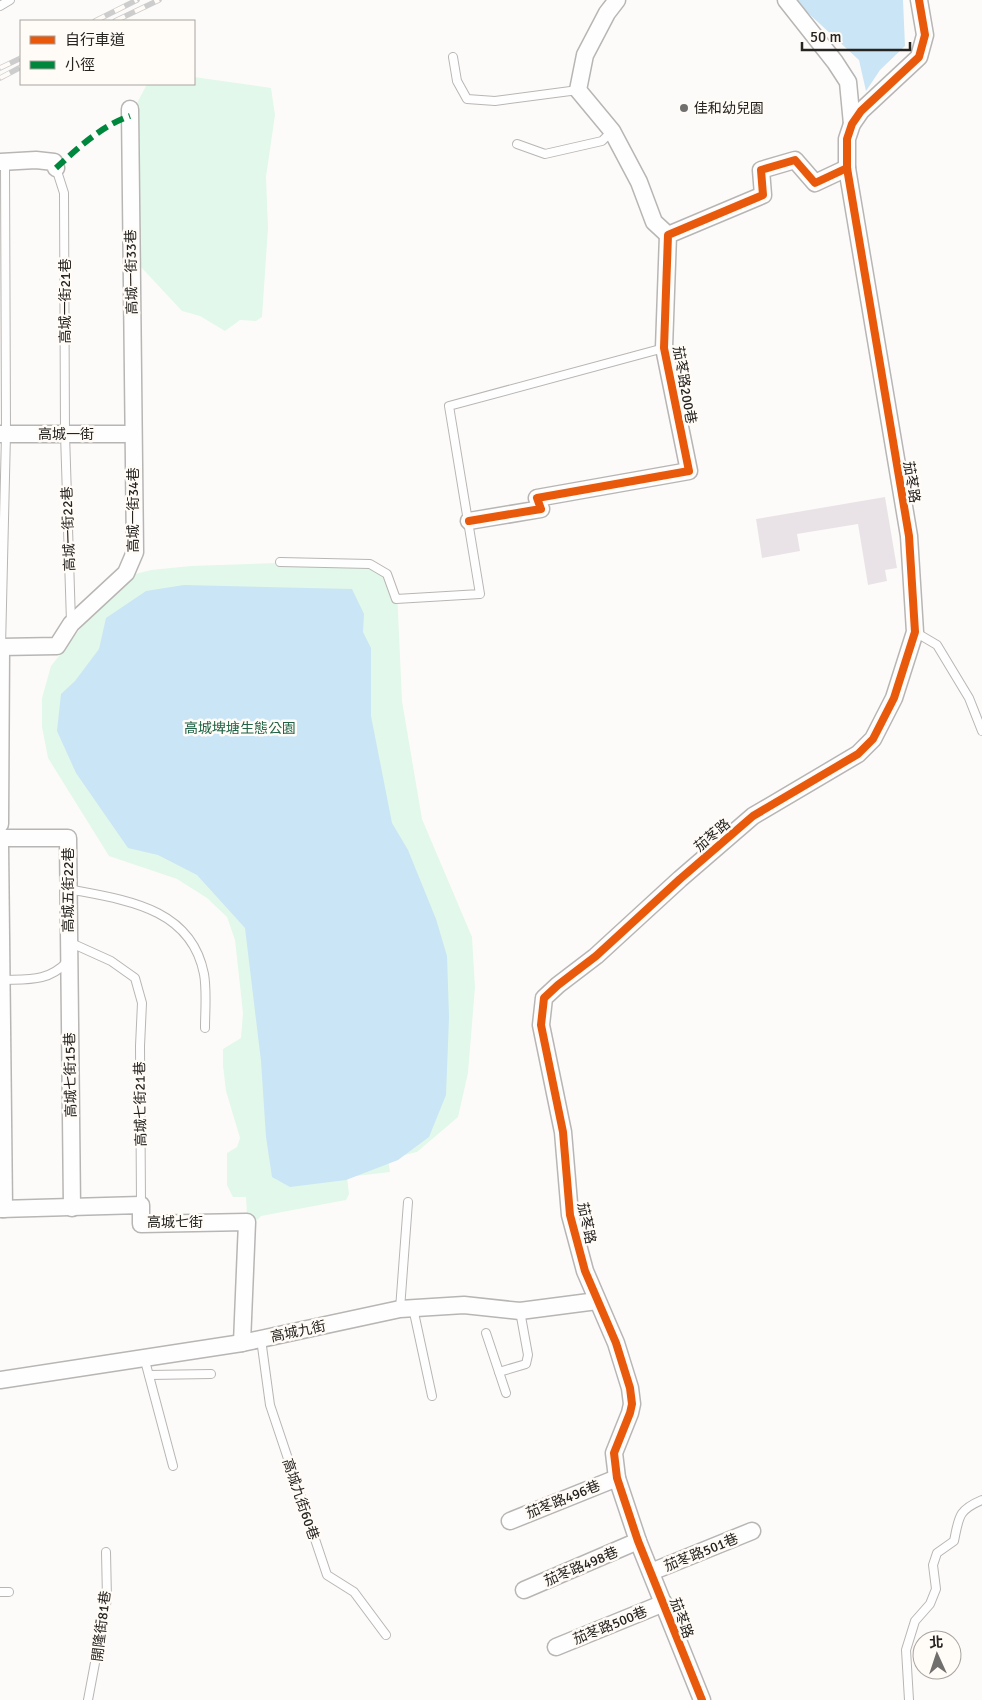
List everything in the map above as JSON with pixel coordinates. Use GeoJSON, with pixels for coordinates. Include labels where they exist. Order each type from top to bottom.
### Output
{"type":"FeatureCollection","features":[{"type":"Feature","properties":{"kind":"street"},"geometry":{"type":"LineString","coordinates":[[617,0],[606,14],[585,55],[578,90],[612,131],[639,182],[654,222],[668,236],[763,195],[761,170],[795,160],[815,183],[847,168]]}},
{"type":"Feature","properties":{"kind":"street"},"geometry":{"type":"LineString","coordinates":[[786,0],[835,62],[848,82],[852,124]]}},
{"type":"Feature","properties":{"kind":"street","name":"茄苳路"},"geometry":{"type":"LineString","coordinates":[[702,1700],[638,1541],[616,1478],[614,1453],[632,1404],[630,1388],[616,1344],[585,1271],[570,1215],[563,1132],[540,1026],[544,998],[558,985],[596,956],[680,879],[753,816],[858,754],[873,739],[894,698],[915,632],[908,536],[847,168],[847,139],[852,124],[861,112],[918,57],[925,35],[919,0]]}},
{"type":"Feature","properties":{"kind":"street","name":"高城一街33巷"},"geometry":{"type":"LineString","coordinates":[[130,109],[133,434]]}},
{"type":"Feature","properties":{"kind":"street"},"geometry":{"type":"LineString","coordinates":[[2,162],[36,160],[54,162],[56,168]]}},
{"type":"Feature","properties":{"kind":"street","name":"茄苳路200巷"},"geometry":{"type":"LineString","coordinates":[[469,521],[541,509],[537,498],[688,471],[664,348],[668,236]]}},
{"type":"Feature","properties":{"kind":"street","name":"高城一街"},"geometry":{"type":"LineString","coordinates":[[3,434],[133,434]]}},
{"type":"Feature","properties":{"kind":"street","name":"高城一街34巷"},"geometry":{"type":"LineString","coordinates":[[1,647],[57,646],[71,624],[126,572],[135,552],[133,434]]}},
{"type":"Feature","properties":{"kind":"street"},"geometry":{"type":"LineString","coordinates":[[0,824],[1,647]]}},
{"type":"Feature","properties":{"kind":"street","name":"高城五街22巷"},"geometry":{"type":"LineString","coordinates":[[0,838],[68,838],[69,942]]}},
{"type":"Feature","properties":{"kind":"street"},"geometry":{"type":"LineString","coordinates":[[0,845],[2,1209]]}},
{"type":"Feature","properties":{"kind":"street","name":"高城七街15巷"},"geometry":{"type":"LineString","coordinates":[[69,942],[72,1208]]}},
{"type":"Feature","properties":{"kind":"street","name":"高城七街"},"geometry":{"type":"LineString","coordinates":[[2,1209],[72,1208],[141,1204],[141,1224],[247,1222],[242,1343]]}},
{"type":"Feature","properties":{"kind":"street","name":"高城九街"},"geometry":{"type":"LineString","coordinates":[[0,1380],[144,1356],[242,1343],[407,1308],[464,1305],[520,1311],[597,1301]]}},
{"type":"Feature","properties":{"kind":"street","name":"茄苳路496巷"},"geometry":{"type":"LineString","coordinates":[[510,1521],[616,1478]]}},
{"type":"Feature","properties":{"kind":"street","name":"茄苳路501巷"},"geometry":{"type":"LineString","coordinates":[[651,1572],[752,1531]]}},
{"type":"Feature","properties":{"kind":"street","name":"茄苳路498巷"},"geometry":{"type":"LineString","coordinates":[[524,1590],[638,1541]]}},
{"type":"Feature","properties":{"kind":"street","name":"茄苳路500巷"},"geometry":{"type":"LineString","coordinates":[[556,1646],[664,1603]]}},
{"type":"Feature","properties":{"kind":"lane"},"geometry":{"type":"LineString","coordinates":[[0,6],[10,0]]}},
{"type":"Feature","properties":{"kind":"lane"},"geometry":{"type":"LineString","coordinates":[[453,57],[457,81],[467,99],[495,101],[578,90]]}},
{"type":"Feature","properties":{"kind":"lane"},"geometry":{"type":"LineString","coordinates":[[517,144],[545,154],[602,141],[612,131]]}},
{"type":"Feature","properties":{"kind":"lane"},"geometry":{"type":"LineString","coordinates":[[1,647],[3,434],[2,162]]}},
{"type":"Feature","properties":{"kind":"lane","name":"高城一街21巷"},"geometry":{"type":"LineString","coordinates":[[56,168],[64,193],[65,434]]}},
{"type":"Feature","properties":{"kind":"lane"},"geometry":{"type":"LineString","coordinates":[[280,562],[370,564],[388,574],[396,599],[480,594],[449,406],[664,348]]}},
{"type":"Feature","properties":{"kind":"lane","name":"高城一街22巷"},"geometry":{"type":"LineString","coordinates":[[65,434],[71,624]]}},
{"type":"Feature","properties":{"kind":"lane"},"geometry":{"type":"LineString","coordinates":[[915,632],[937,645],[969,698],[982,731]]}},
{"type":"Feature","properties":{"kind":"lane"},"geometry":{"type":"LineString","coordinates":[[68,889],[128,901],[173,921],[192,940],[204,975],[205,1028]]}},
{"type":"Feature","properties":{"kind":"lane","name":"高城七街21巷"},"geometry":{"type":"LineString","coordinates":[[69,942],[111,961],[135,978],[142,1003],[140,1046],[141,1204]]}},
{"type":"Feature","properties":{"kind":"lane"},"geometry":{"type":"LineString","coordinates":[[2,980],[39,978],[57,973],[69,961]]}},
{"type":"Feature","properties":{"kind":"lane"},"geometry":{"type":"LineString","coordinates":[[408,1202],[407,1308],[432,1396]]}},
{"type":"Feature","properties":{"kind":"lane"},"geometry":{"type":"LineString","coordinates":[[499,1372],[521,1366],[528,1360],[520,1311]]}},
{"type":"Feature","properties":{"kind":"lane"},"geometry":{"type":"LineString","coordinates":[[486,1333],[506,1392]]}},
{"type":"Feature","properties":{"kind":"lane","name":"高城九街60巷"},"geometry":{"type":"LineString","coordinates":[[261,1339],[270,1405],[328,1576],[354,1592],[386,1635]]}},
{"type":"Feature","properties":{"kind":"lane"},"geometry":{"type":"LineString","coordinates":[[144,1356],[173,1466]]}},
{"type":"Feature","properties":{"kind":"lane"},"geometry":{"type":"LineString","coordinates":[[149,1375],[211,1374]]}},
{"type":"Feature","properties":{"kind":"lane"},"geometry":{"type":"LineString","coordinates":[[910,1700],[906,1650],[915,1620],[930,1604],[936,1588],[932,1565],[937,1553],[954,1542],[959,1519],[966,1507],[982,1500]]}},
{"type":"Feature","properties":{"kind":"lane","name":"開隆街81巷"},"geometry":{"type":"LineString","coordinates":[[88,1700],[106,1599],[106,1552]]}},
{"type":"Feature","properties":{"kind":"lane"},"geometry":{"type":"LineString","coordinates":[[0,1592],[10,1592]]}},
{"type":"Feature","properties":{"kind":"green space"},"geometry":{"type":"Polygon","coordinates":[[[195,77],[271,88],[275,115],[266,177],[268,228],[262,317],[256,321],[240,320],[225,331],[200,316],[182,311],[140,266],[136,105],[146,85],[195,85],[195,77]]]}},
{"type":"Feature","properties":{"kind":"green space","name":"高城埤塘生態公園"},"geometry":{"type":"Polygon","coordinates":[[[278,563],[353,566],[379,571],[397,589],[402,701],[422,819],[472,937],[475,987],[468,1073],[458,1117],[417,1152],[388,1159],[390,1172],[347,1177],[349,1194],[346,1200],[261,1216],[254,1223],[247,1214],[246,1197],[233,1197],[227,1185],[227,1153],[237,1147],[240,1138],[226,1091],[223,1049],[241,1038],[243,1013],[235,940],[227,917],[207,898],[177,879],[109,856],[48,758],[42,727],[42,698],[51,666],[102,601],[135,574],[151,570],[191,566],[278,563]]]}},
{"type":"Feature","properties":{"kind":"water"},"geometry":{"type":"Polygon","coordinates":[[[794,0],[903,0],[905,46],[880,70],[866,91],[859,60],[794,0]]]}},
{"type":"Feature","properties":{"kind":"water","name":"高城埤塘生態公園"},"geometry":{"type":"Polygon","coordinates":[[[184,585],[352,589],[364,614],[363,632],[371,648],[371,716],[392,823],[408,850],[436,919],[447,956],[449,1017],[446,1095],[429,1137],[398,1160],[346,1180],[290,1187],[272,1177],[266,1137],[261,1061],[245,928],[197,875],[158,855],[128,848],[76,773],[57,731],[61,694],[75,681],[99,649],[106,618],[146,591],[184,585]]]}},
{"type":"Feature","properties":{"kind":"building"},"geometry":{"type":"Polygon","coordinates":[[[885,497],[897,568],[885,570],[887,581],[868,585],[858,524],[797,534],[800,551],[762,558],[756,519],[885,497]]]}},
{"type":"Feature","properties":{"kind":"railway"},"geometry":{"type":"LineString","coordinates":[[97,20],[137,0]]}},
{"type":"Feature","properties":{"kind":"railway"},"geometry":{"type":"LineString","coordinates":[[117,20],[159,0]]}},
{"type":"Feature","properties":{"kind":"railway"},"geometry":{"type":"LineString","coordinates":[[0,68],[20,58]]}},
{"type":"Feature","properties":{"kind":"railway"},"geometry":{"type":"LineString","coordinates":[[0,78],[20,68]]}},
{"type":"Feature","properties":{"kind":"marked path"},"geometry":{"type":"LineString","coordinates":[[56,168],[81,145],[119,120],[130,116]]}},
{"type":"Feature","properties":{"kind":"cycle path"},"geometry":{"type":"LineString","coordinates":[[702,1700],[638,1541],[617,1478],[614,1453],[630,1413],[632,1404],[630,1388],[616,1343],[585,1271],[570,1215],[563,1132],[541,1025],[544,998],[596,956],[680,879],[753,816],[858,754],[873,739],[894,698],[915,632],[909,536],[847,168],[847,139],[852,124],[861,111],[919,57],[925,35],[919,0]]}},
{"type":"Feature","properties":{"kind":"cycle path"},"geometry":{"type":"LineString","coordinates":[[469,521],[541,509],[537,498],[689,471],[664,348],[668,235],[763,195],[761,170],[795,160],[815,183],[847,168]]}},
{"type":"Feature","properties":{"kind":"place","name":"佳和幼兒園"},"geometry":{"type":"Point","coordinates":[684,108]}}]}
